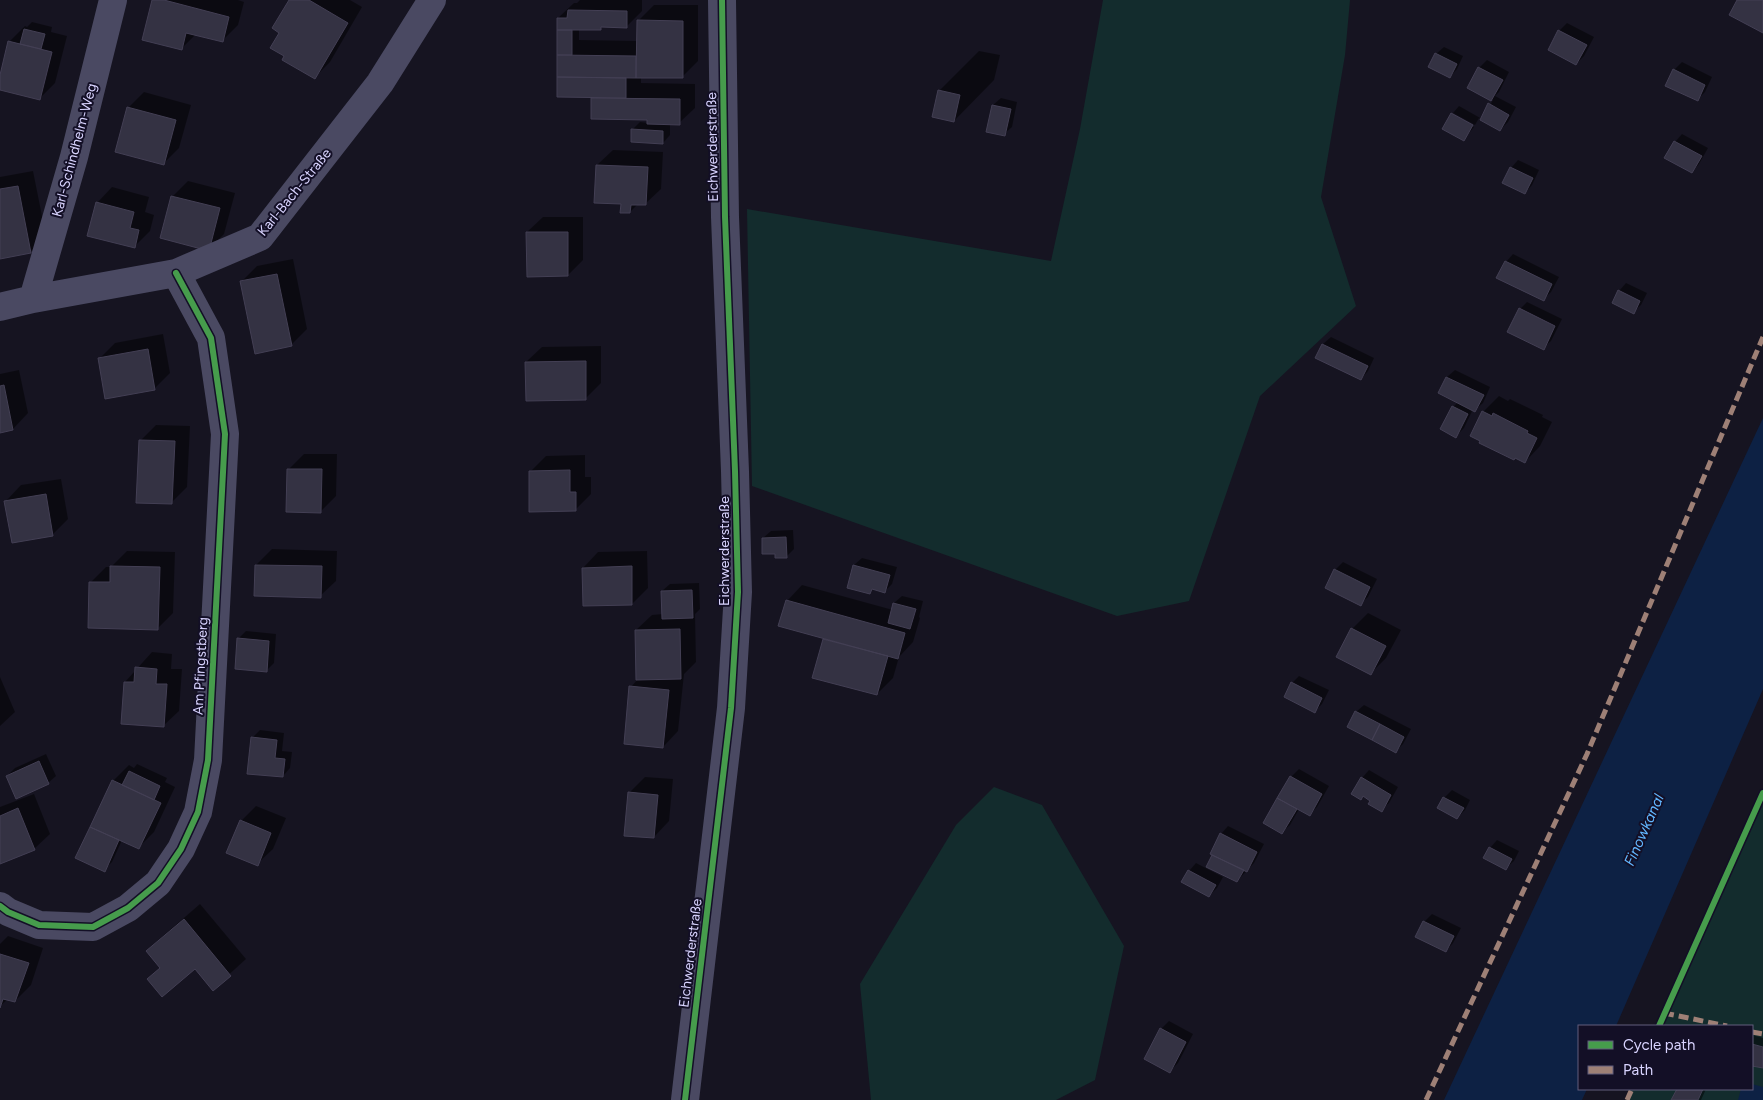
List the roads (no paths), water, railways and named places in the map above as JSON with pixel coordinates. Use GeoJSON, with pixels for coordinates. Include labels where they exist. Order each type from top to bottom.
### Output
{"type":"FeatureCollection","features":[{"type":"Feature","properties":{"kind":"street","name":"Karl-Schindhelm-Weg"},"geometry":{"type":"LineString","coordinates":[[33,299],[74,157],[113,0]]}},
{"type":"Feature","properties":{"kind":"street","name":"Karl-Bach-Straße"},"geometry":{"type":"LineString","coordinates":[[0,307],[33,299],[176,273],[260,237],[380,82],[432,0]]}},
{"type":"Feature","properties":{"kind":"street","name":"Eichwerderstraße"},"geometry":{"type":"LineString","coordinates":[[685,1100],[731,708],[738,592],[725,217],[722,0]]}},
{"type":"Feature","properties":{"kind":"street","name":"Am Pfingstberg"},"geometry":{"type":"LineString","coordinates":[[0,906],[8,912],[39,924],[93,926],[128,908],[158,883],[181,849],[198,812],[208,760],[225,434],[211,338],[176,273]]}},
{"type":"Feature","properties":{"kind":"water","name":"Finowkanal"},"geometry":{"type":"Polygon","coordinates":[[[1763,418],[1763,689],[1616,1025],[1578,1025],[1578,1090],[1587,1090],[1582,1100],[1444,1100],[1763,418]]]}},
{"type":"Feature","properties":{"kind":"water"},"geometry":{"type":"Polygon","coordinates":[[[1753,1084],[1763,1087],[1763,1100],[1738,1100],[1741,1090],[1753,1090],[1753,1084]]]}}]}
